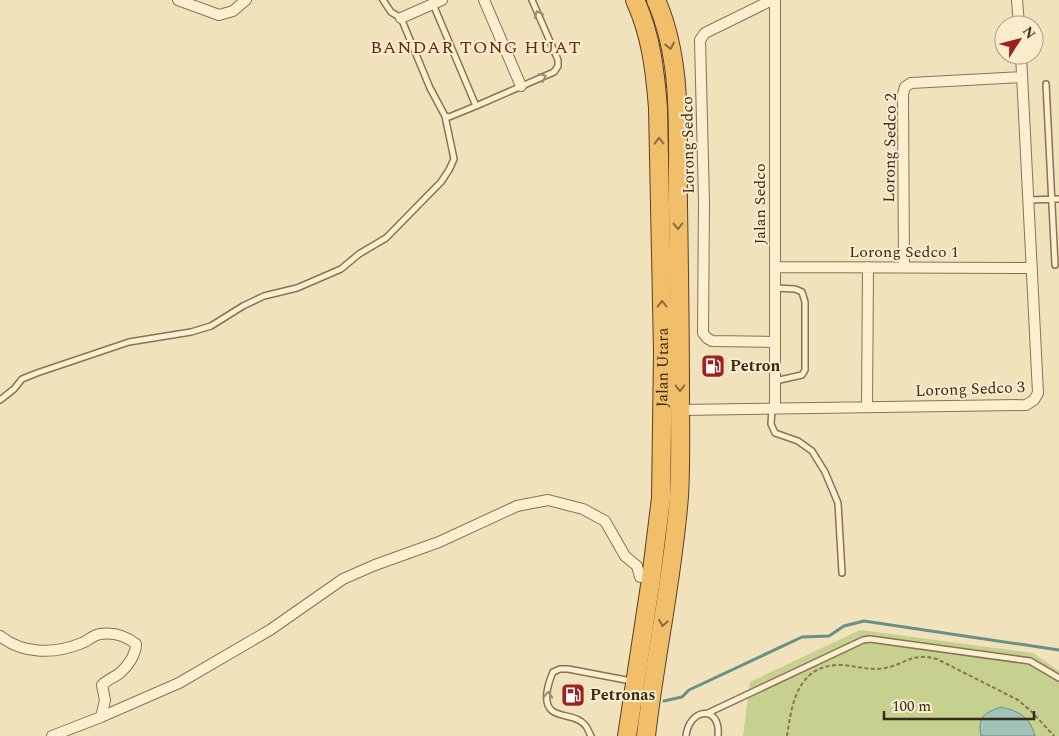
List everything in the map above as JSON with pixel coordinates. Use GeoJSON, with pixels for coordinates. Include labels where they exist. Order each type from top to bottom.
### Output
{"type":"FeatureCollection","features":[{"type":"Feature","properties":{"kind":"highway","name":"Jalan Utara"},"geometry":{"type":"LineString","coordinates":[[627,736],[646,578],[661,498],[663,352],[658,108],[655,63],[646,25],[635,0]]}},
{"type":"Feature","properties":{"kind":"highway","name":"Jalan Utara"},"geometry":{"type":"LineString","coordinates":[[647,728],[674,546],[679,495],[680,452],[676,88],[670,44],[656,0]]}},
{"type":"Feature","properties":{"kind":"highway"},"geometry":{"type":"LineString","coordinates":[[618,736],[626,680],[646,578],[660,579],[663,573],[672,491],[680,452]]}},
{"type":"Feature","properties":{"kind":"highway"},"geometry":{"type":"LineString","coordinates":[[635,736],[639,724],[647,728],[654,724],[658,728],[658,736]]}},
{"type":"Feature","properties":{"kind":"street"},"geometry":{"type":"LineString","coordinates":[[178,0],[219,15],[234,11],[246,0]]}},
{"type":"Feature","properties":{"kind":"street"},"geometry":{"type":"LineString","coordinates":[[484,0],[521,86]]}},
{"type":"Feature","properties":{"kind":"street","name":"Jalan Sedco"},"geometry":{"type":"LineString","coordinates":[[774,0],[776,381],[774,409]]}},
{"type":"Feature","properties":{"kind":"street","name":"Lorong Sedco"},"geometry":{"type":"LineString","coordinates":[[774,0],[705,33],[700,40],[704,202],[703,332],[712,341],[775,342]]}},
{"type":"Feature","properties":{"kind":"street"},"geometry":{"type":"LineString","coordinates":[[1017,0],[1018,15]]}},
{"type":"Feature","properties":{"kind":"street"},"geometry":{"type":"LineString","coordinates":[[401,18],[438,2]]}},
{"type":"Feature","properties":{"kind":"street","name":"Lorong Sedco 3"},"geometry":{"type":"LineString","coordinates":[[680,410],[1026,405],[1034,400],[1038,393],[1021,65]]}},
{"type":"Feature","properties":{"kind":"street","name":"Lorong Sedco 2"},"geometry":{"type":"LineString","coordinates":[[904,268],[903,94],[905,87],[912,83],[1022,77]]}},
{"type":"Feature","properties":{"kind":"street","name":"Lorong Sedco 1"},"geometry":{"type":"LineString","coordinates":[[775,267],[1032,268]]}},
{"type":"Feature","properties":{"kind":"street"},"geometry":{"type":"LineString","coordinates":[[867,407],[868,267]]}},
{"type":"Feature","properties":{"kind":"street"},"geometry":{"type":"LineString","coordinates":[[52,736],[179,683],[270,630],[343,579],[375,565],[439,542],[516,506],[548,500],[583,509],[605,521],[625,556],[637,566],[646,578]]}},
{"type":"Feature","properties":{"kind":"street"},"geometry":{"type":"LineString","coordinates":[[0,636],[24,649],[43,651],[64,649],[84,642],[98,634],[114,634],[128,637],[136,644],[136,650],[119,674],[102,684],[105,700],[101,717]]}},
{"type":"Feature","properties":{"kind":"lane"},"geometry":{"type":"LineString","coordinates":[[0,400],[14,389],[22,379],[37,373],[129,342],[191,332],[211,326],[264,296],[297,288],[341,269],[360,254],[386,238],[441,182],[454,159],[445,116],[430,88],[401,18],[391,12],[383,0]]}},
{"type":"Feature","properties":{"kind":"lane"},"geometry":{"type":"LineString","coordinates":[[445,116],[454,115],[554,72],[558,66],[558,60],[532,0]]}},
{"type":"Feature","properties":{"kind":"lane"},"geometry":{"type":"LineString","coordinates":[[438,2],[476,106]]}},
{"type":"Feature","properties":{"kind":"lane"},"geometry":{"type":"LineString","coordinates":[[1046,84],[1055,265]]}},
{"type":"Feature","properties":{"kind":"lane"},"geometry":{"type":"LineString","coordinates":[[1028,200],[1059,199]]}},
{"type":"Feature","properties":{"kind":"lane"},"geometry":{"type":"LineString","coordinates":[[775,288],[794,289],[802,292],[805,302],[805,370],[802,376],[776,381]]}},
{"type":"Feature","properties":{"kind":"lane"},"geometry":{"type":"LineString","coordinates":[[774,409],[772,424],[775,433],[798,441],[812,451],[838,503],[842,573]]}},
{"type":"Feature","properties":{"kind":"lane"},"geometry":{"type":"LineString","coordinates":[[708,714],[863,640],[870,639],[1030,661],[1059,678]]}},
{"type":"Feature","properties":{"kind":"lane"},"geometry":{"type":"LineString","coordinates":[[590,736],[582,722],[558,714],[551,710],[547,704],[548,686],[553,672],[560,669],[626,680]]}},
{"type":"Feature","properties":{"kind":"lane"},"geometry":{"type":"LineString","coordinates":[[686,736],[687,728],[693,718],[704,713],[713,716],[717,721],[719,727],[718,736]]}},
{"type":"Feature","properties":{"kind":"path"},"geometry":{"type":"LineString","coordinates":[[787,736],[794,696],[802,683],[814,673],[827,667],[841,665],[874,670],[926,656],[937,659],[1018,700],[1054,736]]}},
{"type":"Feature","properties":{"kind":"green space"},"geometry":{"type":"Polygon","coordinates":[[[860,630],[1033,653],[1059,671],[1059,736],[743,736],[750,682],[860,630]]]}},
{"type":"Feature","properties":{"kind":"water"},"geometry":{"type":"Polygon","coordinates":[[[1001,707],[1023,716],[1033,729],[1035,736],[981,736],[980,724],[983,717],[990,711],[1001,707]]]}},
{"type":"Feature","properties":{"kind":"waterway"},"geometry":{"type":"LineString","coordinates":[[664,701],[682,697],[689,690],[802,637],[829,636],[844,626],[864,621],[1059,650]]}},
{"type":"Feature","properties":{"kind":"place","name":"Petron"},"geometry":{"type":"Point","coordinates":[713,366]}},
{"type":"Feature","properties":{"kind":"place","name":"Petronas"},"geometry":{"type":"Point","coordinates":[573,695]}},
{"type":"Feature","properties":{"kind":"district","name":"BANDAR TONG HUAT"},"geometry":{"type":"Point","coordinates":[476,47]}}]}
